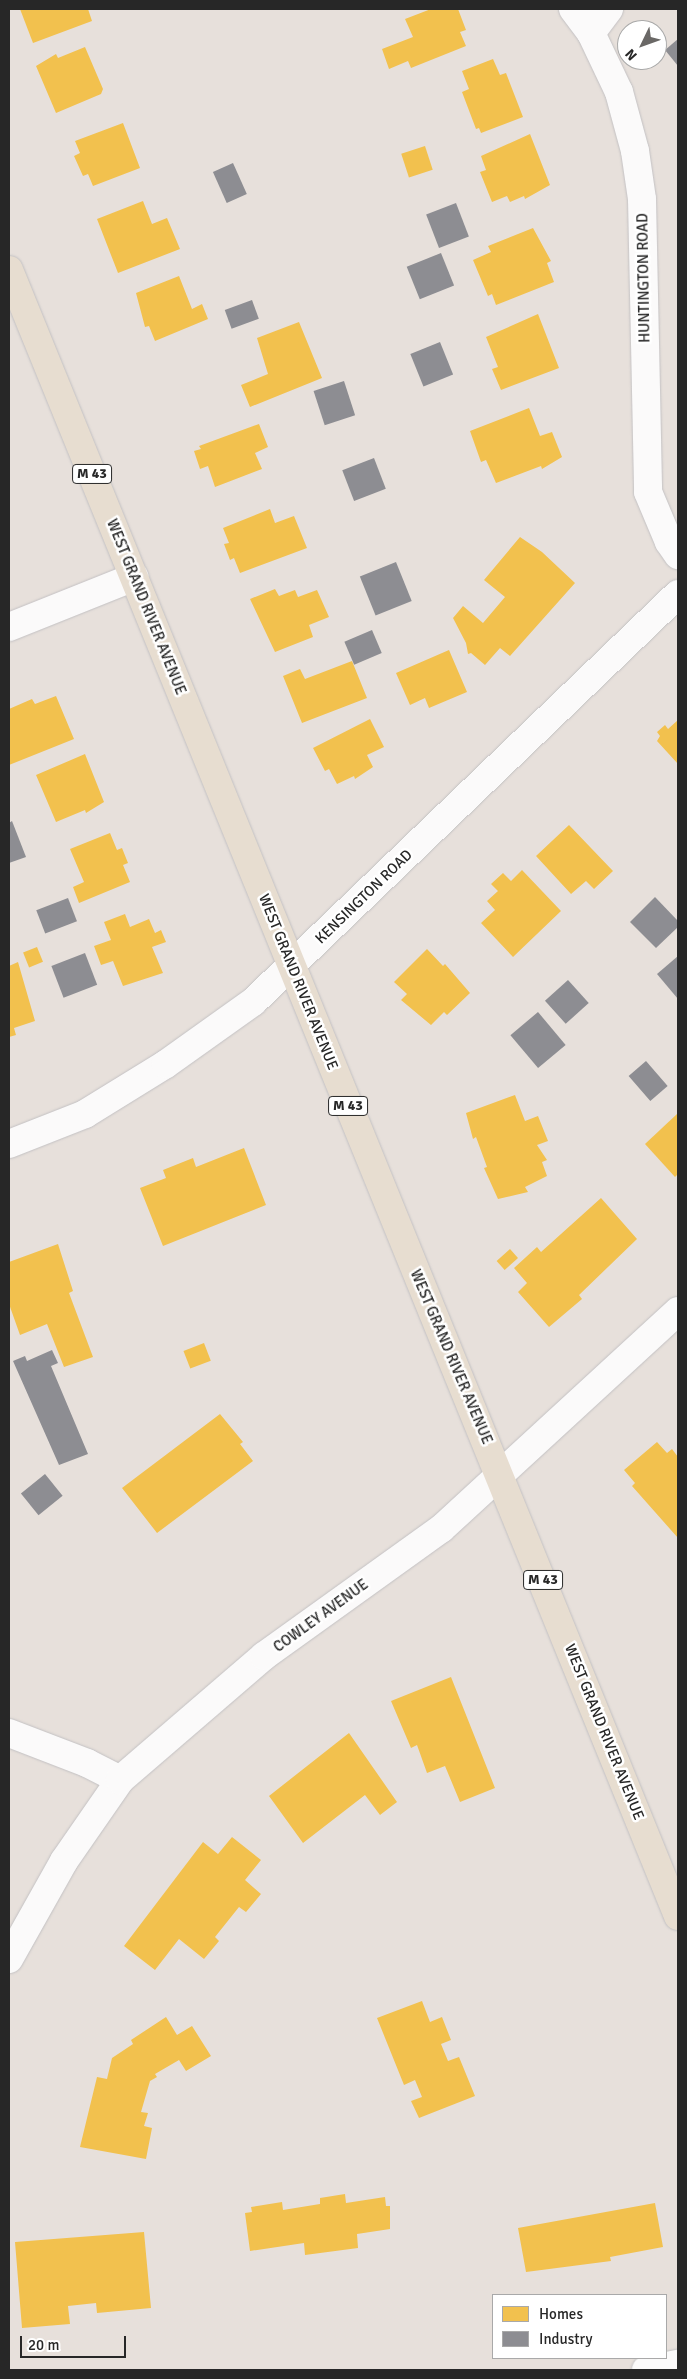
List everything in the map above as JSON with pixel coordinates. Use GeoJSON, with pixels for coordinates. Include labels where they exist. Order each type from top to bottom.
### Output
{"type":"FeatureCollection","features":[{"type":"Feature","properties":{"kind":"main road","name":"WEST GRAND RIVER AVENUE"},"geometry":{"type":"LineString","coordinates":[[9,270],[678,1916]]}},
{"type":"Feature","properties":{"kind":"street","name":"HUNTINGTON ROAD"},"geometry":{"type":"LineString","coordinates":[[572,9],[591,33],[619,92],[635,150],[642,199],[648,492],[669,542],[678,555]]}},
{"type":"Feature","properties":{"kind":"street"},"geometry":{"type":"LineString","coordinates":[[591,33],[609,9]]}},
{"type":"Feature","properties":{"kind":"street"},"geometry":{"type":"LineString","coordinates":[[9,627],[134,577]]}},
{"type":"Feature","properties":{"kind":"street","name":"KENSINGTON ROAD"},"geometry":{"type":"LineString","coordinates":[[9,1144],[85,1114],[166,1064],[253,1002],[678,594]]}},
{"type":"Feature","properties":{"kind":"street","name":"COWLEY AVENUE"},"geometry":{"type":"LineString","coordinates":[[9,1959],[64,1861],[120,1780],[264,1656],[440,1529],[499,1472],[678,1311]]}},
{"type":"Feature","properties":{"kind":"street"},"geometry":{"type":"LineString","coordinates":[[9,1733],[87,1763],[120,1780]]}},
{"type":"Feature","properties":{"kind":"street"},"geometry":{"type":"LineString","coordinates":[[646,2370],[678,2364]]}},
{"type":"Feature","properties":{"kind":"building: Homes"},"geometry":{"type":"Polygon","coordinates":[[[20,9],[88,9],[92,21],[33,43],[20,9]]]}},
{"type":"Feature","properties":{"kind":"building: Homes"},"geometry":{"type":"Polygon","coordinates":[[[431,9],[458,9],[466,30],[460,32],[466,46],[411,68],[408,61],[389,69],[382,49],[413,37],[405,19],[431,9]]]}},
{"type":"Feature","properties":{"kind":"building: Homes"},"geometry":{"type":"Polygon","coordinates":[[[85,47],[103,89],[101,94],[56,113],[36,66],[56,54],[58,58],[85,47]]]}},
{"type":"Feature","properties":{"kind":"building: Homes"},"geometry":{"type":"Polygon","coordinates":[[[493,59],[500,75],[506,73],[523,117],[481,133],[479,128],[476,129],[462,92],[469,89],[462,71],[493,59]]]}},
{"type":"Feature","properties":{"kind":"building: Homes"},"geometry":{"type":"Polygon","coordinates":[[[123,123],[140,168],[93,186],[88,174],[83,176],[74,156],[80,153],[75,141],[123,123]]]}},
{"type":"Feature","properties":{"kind":"building: Homes"},"geometry":{"type":"Polygon","coordinates":[[[530,134],[550,185],[525,199],[524,196],[510,202],[507,196],[492,202],[480,172],[486,170],[481,156],[530,134]]]}},
{"type":"Feature","properties":{"kind":"building: Homes"},"geometry":{"type":"Polygon","coordinates":[[[425,146],[433,170],[409,178],[401,154],[425,146]]]}},
{"type":"Feature","properties":{"kind":"building: Homes"},"geometry":{"type":"Polygon","coordinates":[[[143,201],[152,224],[167,218],[180,249],[118,273],[97,219],[143,201]]]}},
{"type":"Feature","properties":{"kind":"building: Homes"},"geometry":{"type":"Polygon","coordinates":[[[533,228],[551,261],[547,263],[554,282],[496,305],[492,294],[488,296],[473,260],[491,252],[488,246],[533,228]]]}},
{"type":"Feature","properties":{"kind":"building: Homes"},"geometry":{"type":"Polygon","coordinates":[[[179,276],[192,309],[202,304],[208,319],[155,341],[149,326],[145,327],[136,293],[179,276]]]}},
{"type":"Feature","properties":{"kind":"building: Homes"},"geometry":{"type":"Polygon","coordinates":[[[538,314],[559,368],[501,390],[492,369],[498,367],[486,337],[538,314]]]}},
{"type":"Feature","properties":{"kind":"building: Homes"},"geometry":{"type":"Polygon","coordinates":[[[299,322],[322,378],[250,407],[241,385],[268,374],[257,338],[299,322]]]}},
{"type":"Feature","properties":{"kind":"building: Homes"},"geometry":{"type":"Polygon","coordinates":[[[529,408],[540,436],[552,432],[562,457],[542,469],[541,466],[496,483],[486,460],[481,462],[470,431],[529,408]]]}},
{"type":"Feature","properties":{"kind":"building: Homes"},"geometry":{"type":"Polygon","coordinates":[[[259,424],[268,447],[255,453],[262,469],[215,487],[208,466],[200,469],[194,451],[201,449],[199,446],[259,424]]]}},
{"type":"Feature","properties":{"kind":"building: Homes"},"geometry":{"type":"Polygon","coordinates":[[[270,509],[275,523],[294,516],[307,548],[240,573],[234,558],[230,560],[224,544],[229,543],[223,528],[270,509]]]}},
{"type":"Feature","properties":{"kind":"building: Homes"},"geometry":{"type":"Polygon","coordinates":[[[520,537],[542,552],[575,583],[510,656],[500,648],[485,665],[471,653],[468,654],[466,643],[453,618],[463,606],[483,623],[505,597],[484,580],[520,537]]]}},
{"type":"Feature","properties":{"kind":"building: Homes"},"geometry":{"type":"Polygon","coordinates":[[[275,589],[279,596],[295,590],[298,597],[317,590],[329,617],[309,625],[313,637],[275,652],[250,599],[275,589]]]}},
{"type":"Feature","properties":{"kind":"building: Homes"},"geometry":{"type":"Polygon","coordinates":[[[449,650],[467,692],[429,708],[425,698],[410,705],[396,673],[449,650]]]}},
{"type":"Feature","properties":{"kind":"building: Homes"},"geometry":{"type":"Polygon","coordinates":[[[352,661],[367,698],[302,723],[283,676],[300,669],[305,679],[352,661]]]}},
{"type":"Feature","properties":{"kind":"building: Homes"},"geometry":{"type":"Polygon","coordinates":[[[56,696],[74,739],[9,765],[9,709],[32,699],[35,704],[56,696]]]}},
{"type":"Feature","properties":{"kind":"building: Homes"},"geometry":{"type":"Polygon","coordinates":[[[370,719],[384,747],[367,755],[373,767],[355,779],[354,776],[337,784],[329,769],[325,771],[313,748],[370,719]]]}},
{"type":"Feature","properties":{"kind":"building: Homes"},"geometry":{"type":"Polygon","coordinates":[[[678,720],[678,764],[657,741],[660,736],[657,732],[665,725],[668,729],[678,720]]]}},
{"type":"Feature","properties":{"kind":"building: Homes"},"geometry":{"type":"Polygon","coordinates":[[[85,754],[104,802],[86,813],[85,810],[56,822],[36,775],[85,754]]]}},
{"type":"Feature","properties":{"kind":"building: Homes"},"geometry":{"type":"Polygon","coordinates":[[[569,825],[613,871],[594,889],[586,881],[571,894],[536,856],[569,825]]]}},
{"type":"Feature","properties":{"kind":"building: Homes"},"geometry":{"type":"Polygon","coordinates":[[[110,833],[117,850],[122,848],[128,863],[123,865],[130,882],[79,903],[73,887],[84,882],[70,849],[110,833]]]}},
{"type":"Feature","properties":{"kind":"building: Homes"},"geometry":{"type":"Polygon","coordinates":[[[522,870],[561,911],[513,957],[481,923],[495,910],[487,901],[498,891],[491,884],[503,873],[511,881],[522,870]]]}},
{"type":"Feature","properties":{"kind":"building: Homes"},"geometry":{"type":"Polygon","coordinates":[[[125,914],[130,927],[149,919],[155,933],[161,930],[166,942],[152,947],[163,973],[123,986],[113,961],[101,965],[94,946],[111,940],[104,922],[125,914]]]}},
{"type":"Feature","properties":{"kind":"building: Homes"},"geometry":{"type":"Polygon","coordinates":[[[37,947],[43,962],[29,967],[23,953],[37,947]]]}},
{"type":"Feature","properties":{"kind":"building: Homes"},"geometry":{"type":"Polygon","coordinates":[[[427,949],[443,966],[445,964],[470,993],[447,1015],[444,1012],[431,1025],[401,1000],[407,994],[394,982],[427,949]]]}},
{"type":"Feature","properties":{"kind":"building: Homes"},"geometry":{"type":"Polygon","coordinates":[[[18,962],[35,1021],[14,1028],[16,1035],[9,1037],[9,966],[18,962]]]}},
{"type":"Feature","properties":{"kind":"building: Homes"},"geometry":{"type":"Polygon","coordinates":[[[515,1095],[525,1121],[538,1116],[548,1141],[537,1145],[547,1160],[542,1162],[547,1176],[525,1187],[528,1192],[498,1199],[484,1168],[487,1167],[476,1137],[473,1139],[466,1113],[515,1095]]]}},
{"type":"Feature","properties":{"kind":"building: Homes"},"geometry":{"type":"Polygon","coordinates":[[[677,1114],[678,1174],[675,1177],[645,1144],[677,1114]]]}},
{"type":"Feature","properties":{"kind":"building: Homes"},"geometry":{"type":"Polygon","coordinates":[[[244,1148],[266,1205],[163,1246],[140,1188],[166,1178],[163,1170],[193,1158],[196,1167],[244,1148]]]}},
{"type":"Feature","properties":{"kind":"building: Homes"},"geometry":{"type":"Polygon","coordinates":[[[601,1198],[637,1239],[579,1295],[582,1299],[549,1327],[518,1292],[527,1283],[514,1268],[537,1247],[541,1252],[601,1198]]]}},
{"type":"Feature","properties":{"kind":"building: Homes"},"geometry":{"type":"Polygon","coordinates":[[[58,1244],[73,1291],[69,1293],[93,1357],[64,1367],[47,1324],[20,1335],[9,1304],[9,1262],[58,1244]]]}},
{"type":"Feature","properties":{"kind":"building: Homes"},"geometry":{"type":"Polygon","coordinates":[[[510,1249],[518,1258],[505,1270],[497,1261],[510,1249]]]}},
{"type":"Feature","properties":{"kind":"building: Homes"},"geometry":{"type":"Polygon","coordinates":[[[204,1343],[211,1361],[190,1369],[183,1351],[204,1343]]]}},
{"type":"Feature","properties":{"kind":"building: Homes"},"geometry":{"type":"Polygon","coordinates":[[[220,1414],[243,1442],[240,1444],[253,1461],[157,1533],[122,1488],[220,1414]]]}},
{"type":"Feature","properties":{"kind":"building: Homes"},"geometry":{"type":"Polygon","coordinates":[[[657,1442],[667,1453],[672,1449],[678,1457],[678,1538],[632,1486],[635,1483],[624,1470],[657,1442]]]}},
{"type":"Feature","properties":{"kind":"building: Homes"},"geometry":{"type":"Polygon","coordinates":[[[451,1677],[495,1788],[460,1802],[445,1766],[427,1773],[417,1745],[411,1748],[391,1701],[451,1677]]]}},
{"type":"Feature","properties":{"kind":"building: Homes"},"geometry":{"type":"Polygon","coordinates":[[[349,1733],[397,1802],[380,1815],[365,1795],[303,1843],[269,1796],[349,1733]]]}},
{"type":"Feature","properties":{"kind":"building: Homes"},"geometry":{"type":"Polygon","coordinates":[[[232,1837],[261,1860],[245,1880],[261,1894],[246,1912],[239,1907],[215,1937],[219,1941],[204,1959],[179,1939],[155,1970],[124,1946],[203,1842],[218,1854],[232,1837]]]}},
{"type":"Feature","properties":{"kind":"building: Homes"},"geometry":{"type":"Polygon","coordinates":[[[422,2001],[430,2022],[442,2017],[451,2040],[441,2044],[448,2061],[459,2057],[475,2096],[419,2118],[411,2101],[422,2097],[415,2080],[404,2085],[377,2018],[422,2001]]]}},
{"type":"Feature","properties":{"kind":"building: Homes"},"geometry":{"type":"Polygon","coordinates":[[[166,2017],[177,2035],[192,2026],[211,2056],[186,2071],[179,2060],[155,2074],[157,2077],[150,2081],[141,2112],[148,2113],[144,2126],[152,2128],[146,2159],[80,2147],[97,2077],[107,2079],[112,2058],[133,2044],[131,2040],[166,2017]]]}},
{"type":"Feature","properties":{"kind":"building: Homes"},"geometry":{"type":"Polygon","coordinates":[[[345,2194],[346,2203],[385,2197],[386,2206],[390,2206],[390,2229],[357,2234],[358,2248],[305,2255],[304,2243],[250,2251],[245,2213],[252,2212],[251,2207],[282,2202],[283,2210],[320,2204],[320,2198],[345,2194]]]}},
{"type":"Feature","properties":{"kind":"building: Homes"},"geometry":{"type":"Polygon","coordinates":[[[655,2203],[663,2247],[610,2257],[611,2261],[526,2272],[518,2228],[655,2203]]]}},
{"type":"Feature","properties":{"kind":"building: Homes"},"geometry":{"type":"Polygon","coordinates":[[[144,2232],[151,2308],[97,2313],[96,2303],[68,2306],[70,2324],[22,2328],[15,2242],[144,2232]]]}},
{"type":"Feature","properties":{"kind":"building: Industry"},"geometry":{"type":"Polygon","coordinates":[[[678,39],[678,66],[667,52],[667,48],[678,39]]]}},
{"type":"Feature","properties":{"kind":"building: Industry"},"geometry":{"type":"Polygon","coordinates":[[[233,163],[247,194],[227,203],[213,172],[233,163]]]}},
{"type":"Feature","properties":{"kind":"building: Industry"},"geometry":{"type":"Polygon","coordinates":[[[456,203],[469,237],[439,248],[426,214],[456,203]]]}},
{"type":"Feature","properties":{"kind":"building: Industry"},"geometry":{"type":"Polygon","coordinates":[[[441,253],[454,285],[420,299],[407,267],[441,253]]]}},
{"type":"Feature","properties":{"kind":"building: Industry"},"geometry":{"type":"Polygon","coordinates":[[[252,300],[259,319],[232,329],[225,310],[252,300]]]}},
{"type":"Feature","properties":{"kind":"building: Industry"},"geometry":{"type":"Polygon","coordinates":[[[440,342],[453,374],[423,386],[410,354],[440,342]]]}},
{"type":"Feature","properties":{"kind":"building: Industry"},"geometry":{"type":"Polygon","coordinates":[[[344,381],[355,415],[325,425],[314,391],[344,381]]]}},
{"type":"Feature","properties":{"kind":"building: Industry"},"geometry":{"type":"Polygon","coordinates":[[[374,458],[386,489],[354,501],[342,470],[374,458]]]}},
{"type":"Feature","properties":{"kind":"building: Industry"},"geometry":{"type":"Polygon","coordinates":[[[396,562],[412,601],[376,616],[360,577],[396,562]]]}},
{"type":"Feature","properties":{"kind":"building: Industry"},"geometry":{"type":"Polygon","coordinates":[[[372,630],[382,653],[354,665],[344,642],[372,630]]]}},
{"type":"Feature","properties":{"kind":"building: Industry"},"geometry":{"type":"Polygon","coordinates":[[[12,821],[26,857],[9,863],[9,823],[12,821]]]}},
{"type":"Feature","properties":{"kind":"building: Industry"},"geometry":{"type":"Polygon","coordinates":[[[655,897],[678,921],[678,927],[656,948],[630,922],[655,897]]]}},
{"type":"Feature","properties":{"kind":"building: Industry"},"geometry":{"type":"Polygon","coordinates":[[[68,898],[77,921],[45,934],[36,910],[68,898]]]}},
{"type":"Feature","properties":{"kind":"building: Industry"},"geometry":{"type":"Polygon","coordinates":[[[85,953],[97,985],[64,998],[51,966],[85,953]]]}},
{"type":"Feature","properties":{"kind":"building: Industry"},"geometry":{"type":"Polygon","coordinates":[[[678,956],[678,999],[657,974],[678,956]]]}},
{"type":"Feature","properties":{"kind":"building: Industry"},"geometry":{"type":"Polygon","coordinates":[[[568,980],[589,1003],[566,1024],[545,1001],[568,980]]]}},
{"type":"Feature","properties":{"kind":"building: Industry"},"geometry":{"type":"Polygon","coordinates":[[[538,1012],[566,1045],[538,1068],[510,1035],[538,1012]]]}},
{"type":"Feature","properties":{"kind":"building: Industry"},"geometry":{"type":"Polygon","coordinates":[[[646,1061],[668,1086],[650,1101],[629,1076],[646,1061]]]}},
{"type":"Feature","properties":{"kind":"building: Industry"},"geometry":{"type":"Polygon","coordinates":[[[52,1350],[58,1363],[51,1366],[88,1454],[59,1465],[13,1361],[25,1356],[27,1361],[52,1350]]]}},
{"type":"Feature","properties":{"kind":"building: Industry"},"geometry":{"type":"Polygon","coordinates":[[[45,1474],[63,1496],[39,1515],[21,1494],[45,1474]]]}}]}
